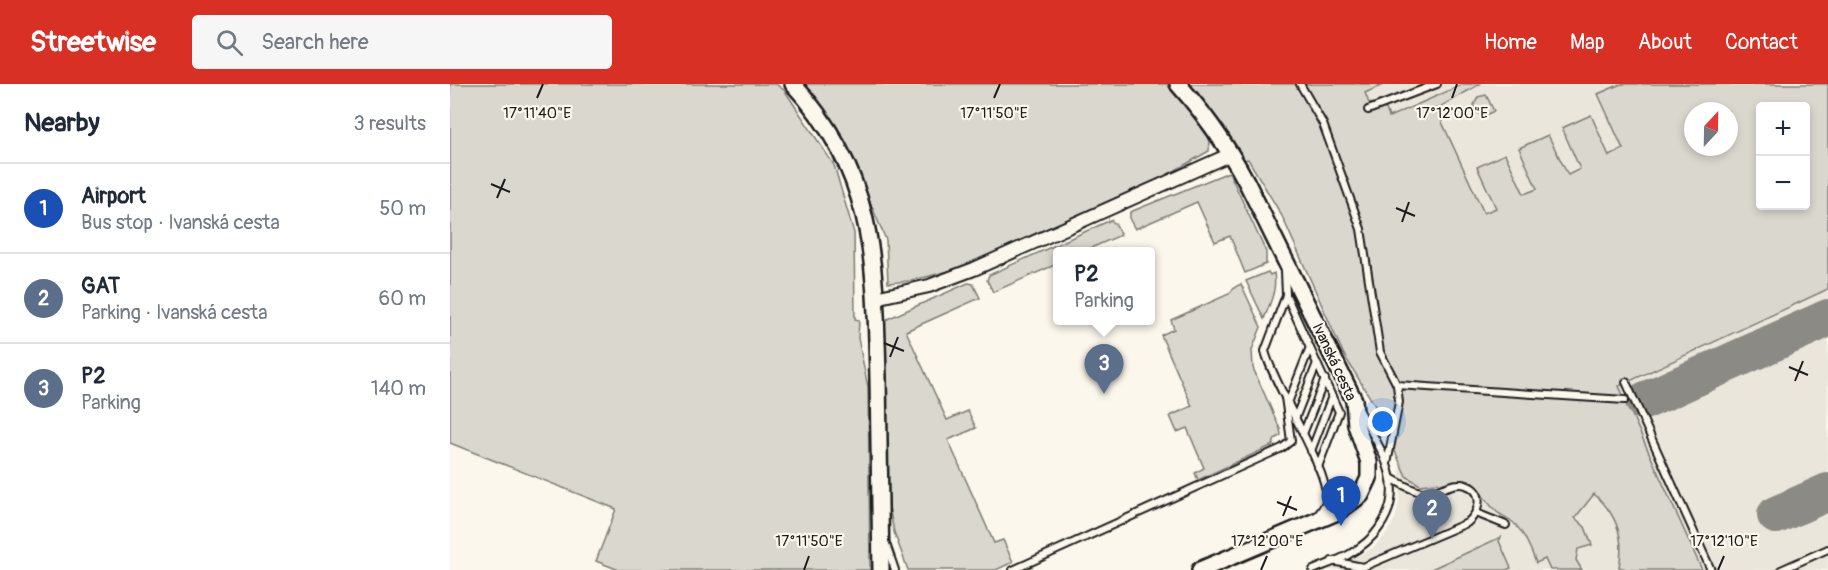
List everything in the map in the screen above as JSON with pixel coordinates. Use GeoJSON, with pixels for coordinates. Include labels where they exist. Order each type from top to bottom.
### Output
{"type":"FeatureCollection","features":[{"type":"Feature","properties":{"kind":"street"},"geometry":{"type":"LineString","coordinates":[[793,84],[830,134],[852,176],[861,198],[868,232],[875,298],[881,570]]}},
{"type":"Feature","properties":{"kind":"street","name":"Ivanská cesta"},"geometry":{"type":"LineString","coordinates":[[1178,84],[1215,129],[1241,171],[1354,399],[1356,424],[1369,462],[1369,478],[1361,495],[1355,501],[1337,512],[1200,570]]}},
{"type":"Feature","properties":{"kind":"street"},"geometry":{"type":"LineString","coordinates":[[875,298],[929,286],[974,269],[1231,154]]}},
{"type":"Feature","properties":{"kind":"lane"},"geometry":{"type":"LineString","coordinates":[[1300,84],[1323,124],[1361,229],[1380,352],[1397,385],[1400,402],[1387,464]]}},
{"type":"Feature","properties":{"kind":"lane"},"geometry":{"type":"LineString","coordinates":[[1368,110],[1437,84]]}},
{"type":"Feature","properties":{"kind":"lane"},"geometry":{"type":"LineString","coordinates":[[1284,258],[1286,295],[1339,412],[1318,467]]}},
{"type":"Feature","properties":{"kind":"lane"},"geometry":{"type":"LineString","coordinates":[[1286,295],[1265,351],[1318,467],[1326,491],[1326,502],[1313,522]]}},
{"type":"Feature","properties":{"kind":"lane"},"geometry":{"type":"LineString","coordinates":[[1013,570],[1282,448],[1291,441],[1286,400],[1310,347]]}},
{"type":"Feature","properties":{"kind":"lane"},"geometry":{"type":"LineString","coordinates":[[1295,419],[1317,363]]}},
{"type":"Feature","properties":{"kind":"lane"},"geometry":{"type":"LineString","coordinates":[[1303,434],[1324,379]]}},
{"type":"Feature","properties":{"kind":"lane"},"geometry":{"type":"LineString","coordinates":[[1626,382],[1711,570]]}},
{"type":"Feature","properties":{"kind":"lane"},"geometry":{"type":"LineString","coordinates":[[1397,385],[1625,400]]}},
{"type":"Feature","properties":{"kind":"lane"},"geometry":{"type":"LineString","coordinates":[[1311,452],[1332,396]]}},
{"type":"Feature","properties":{"kind":"lane"},"geometry":{"type":"LineString","coordinates":[[1313,570],[1348,555],[1363,544],[1379,528],[1390,507],[1393,492],[1387,464],[1354,399]]}},
{"type":"Feature","properties":{"kind":"lane"},"geometry":{"type":"LineString","coordinates":[[1332,561],[1363,567],[1467,523],[1476,513],[1479,498],[1472,488],[1466,485],[1455,484],[1424,493],[1391,478]]}},
{"type":"Feature","properties":{"kind":"lane"},"geometry":{"type":"LineString","coordinates":[[1476,513],[1506,525]]}},
{"type":"Feature","properties":{"kind":"lane"},"geometry":{"type":"LineString","coordinates":[[880,526],[896,570]]}},
{"type":"Feature","properties":{"kind":"lane"},"geometry":{"type":"LineString","coordinates":[[1781,570],[1828,549]]}},
{"type":"Feature","properties":{"kind":"shaded area"},"geometry":{"type":"Polygon","coordinates":[[[450,84],[776,84],[785,91],[834,165],[854,233],[855,319],[859,320],[858,338],[868,387],[870,570],[619,570],[596,561],[616,509],[450,443],[450,84]]]}},
{"type":"Feature","properties":{"kind":"shaded area"},"geometry":{"type":"Polygon","coordinates":[[[803,84],[1167,84],[1206,131],[1210,142],[1209,151],[1155,182],[961,268],[910,281],[888,283],[886,240],[861,181],[837,129],[803,84]]]}},
{"type":"Feature","properties":{"kind":"shaded area"},"geometry":{"type":"Polygon","coordinates":[[[1188,84],[1828,84],[1828,570],[1328,570],[1373,548],[1386,534],[1395,519],[1399,502],[1400,464],[1374,404],[1344,355],[1282,216],[1248,159],[1244,160],[1207,105],[1188,84]]]}},
{"type":"Feature","properties":{"kind":"shaded area"},"geometry":{"type":"Polygon","coordinates":[[[1188,84],[1385,84],[1365,93],[1369,103],[1386,109],[1389,117],[1464,84],[1480,84],[1436,109],[1484,213],[1496,208],[1477,167],[1505,154],[1524,194],[1537,189],[1519,148],[1548,135],[1568,175],[1580,169],[1562,128],[1591,115],[1609,156],[1623,149],[1598,94],[1621,84],[1828,84],[1828,289],[1619,386],[1702,570],[1629,570],[1619,567],[1621,546],[1617,527],[1608,509],[1594,494],[1575,518],[1585,527],[1592,545],[1578,549],[1576,560],[1582,570],[1550,570],[1545,559],[1536,563],[1523,534],[1515,524],[1497,512],[1474,484],[1462,480],[1440,486],[1438,483],[1420,485],[1406,476],[1374,404],[1344,355],[1282,216],[1248,159],[1244,160],[1207,105],[1188,84]]]}},
{"type":"Feature","properties":{"kind":"shaded area"},"geometry":{"type":"Polygon","coordinates":[[[1486,95],[1494,111],[1484,116],[1476,112],[1474,105],[1478,97],[1486,95]]]}},
{"type":"Feature","properties":{"kind":"shaded area"},"geometry":{"type":"Polygon","coordinates":[[[1229,172],[1266,252],[1266,264],[1245,273],[1230,236],[1215,242],[1197,202],[1135,229],[1130,220],[1130,212],[1229,172]]]}},
{"type":"Feature","properties":{"kind":"shaded area"},"geometry":{"type":"Polygon","coordinates":[[[1111,220],[1121,235],[1093,247],[1053,247],[1053,266],[993,292],[987,280],[989,275],[1111,220]]]}},
{"type":"Feature","properties":{"kind":"shaded area"},"geometry":{"type":"Polygon","coordinates":[[[1268,272],[1270,275],[1274,273],[1275,286],[1264,319],[1246,281],[1268,272]]]}},
{"type":"Feature","properties":{"kind":"shaded area"},"geometry":{"type":"Polygon","coordinates":[[[968,283],[973,284],[980,298],[906,331],[947,420],[968,411],[976,428],[948,440],[994,543],[1003,540],[1013,562],[996,570],[908,570],[894,532],[888,502],[885,320],[968,283]]]}},
{"type":"Feature","properties":{"kind":"shaded area"},"geometry":{"type":"Polygon","coordinates":[[[1241,284],[1261,327],[1252,350],[1253,368],[1281,435],[1275,439],[1273,445],[1198,480],[1195,473],[1204,468],[1187,428],[1177,432],[1170,416],[1192,406],[1161,335],[1174,329],[1171,320],[1229,294],[1241,284]]]}},
{"type":"Feature","properties":{"kind":"shaded area"},"geometry":{"type":"Polygon","coordinates":[[[1501,537],[1499,541],[1511,568],[1506,570],[1429,570],[1501,537]]]}},
{"type":"Feature","properties":{"kind":"taxiway"},"geometry":{"type":"LineString","coordinates":[[1644,401],[1828,318]]}},
{"type":"Feature","properties":{"kind":"taxiway"},"geometry":{"type":"LineString","coordinates":[[1776,515],[1828,492]]}},
{"type":"Feature","properties":{"kind":"place","name":"P2"},"geometry":{"type":"Point","coordinates":[1104,394]}},
{"type":"Feature","properties":{"kind":"place","name":"Airport"},"geometry":{"type":"Point","coordinates":[1341,526]}},
{"type":"Feature","properties":{"kind":"place","name":"GAT"},"geometry":{"type":"Point","coordinates":[1432,539]}}]}
